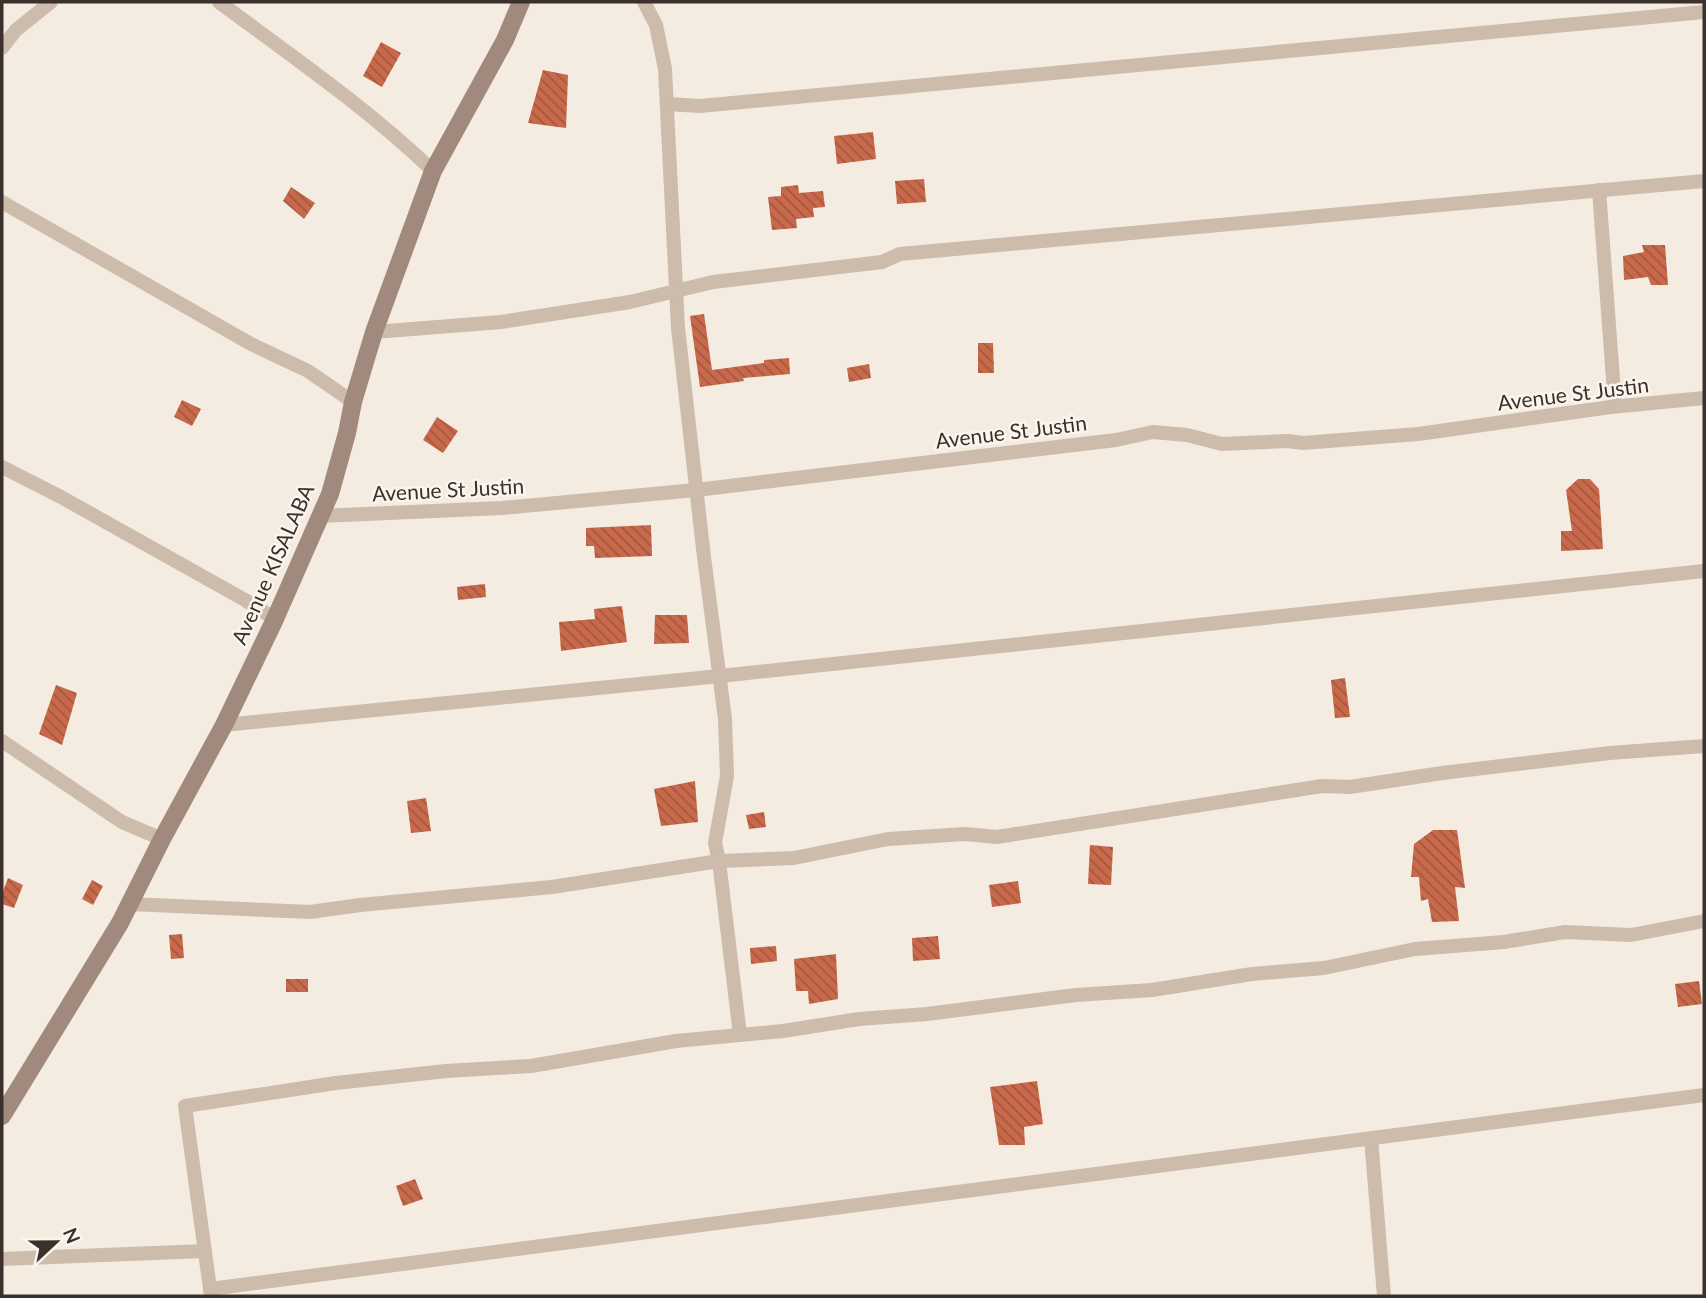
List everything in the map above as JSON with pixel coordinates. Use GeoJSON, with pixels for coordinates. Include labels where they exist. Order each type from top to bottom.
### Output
{"type":"FeatureCollection","features":[{"type":"Feature","properties":{"kind":"street"},"geometry":{"type":"LineString","coordinates":[[2,48],[16,30],[51,2]]}},
{"type":"Feature","properties":{"kind":"street"},"geometry":{"type":"LineString","coordinates":[[219,2],[304,64],[390,132],[433,171]]}},
{"type":"Feature","properties":{"kind":"street","name":"Avenue KISALABA"},"geometry":{"type":"LineString","coordinates":[[4,1105],[52,1035],[130,904],[224,725],[275,619],[330,494],[374,332],[433,171],[505,40],[520,2]]}},
{"type":"Feature","properties":{"kind":"street"},"geometry":{"type":"LineString","coordinates":[[644,2],[656,25],[665,69],[678,328],[725,719],[727,776],[715,843],[740,1035]]}},
{"type":"Feature","properties":{"kind":"street"},"geometry":{"type":"LineString","coordinates":[[667,104],[700,106],[1704,12]]}},
{"type":"Feature","properties":{"kind":"street"},"geometry":{"type":"LineString","coordinates":[[374,332],[501,322],[630,302],[713,282],[749,280],[810,269],[882,262],[900,254],[1704,181]]}},
{"type":"Feature","properties":{"kind":"street"},"geometry":{"type":"LineString","coordinates":[[1599,190],[1615,407]]}},
{"type":"Feature","properties":{"kind":"street"},"geometry":{"type":"LineString","coordinates":[[2,202],[251,344],[308,371],[353,402]]}},
{"type":"Feature","properties":{"kind":"street","name":"Avenue St Justin"},"geometry":{"type":"LineString","coordinates":[[320,516],[502,508],[696,490],[1115,440],[1153,432],[1187,435],[1222,444],[1288,441],[1303,443],[1418,434],[1615,407],[1704,398]]}},
{"type":"Feature","properties":{"kind":"street"},"geometry":{"type":"LineString","coordinates":[[2,467],[96,516],[275,619]]}},
{"type":"Feature","properties":{"kind":"street"},"geometry":{"type":"LineString","coordinates":[[224,725],[720,676],[1704,571]]}},
{"type":"Feature","properties":{"kind":"street"},"geometry":{"type":"LineString","coordinates":[[2,741],[122,822],[162,839]]}},
{"type":"Feature","properties":{"kind":"street"},"geometry":{"type":"LineString","coordinates":[[130,904],[310,912],[552,887],[719,861],[794,858],[888,839],[965,834],[997,837],[1322,786],[1350,787],[1468,769],[1704,746]]}},
{"type":"Feature","properties":{"kind":"street"},"geometry":{"type":"LineString","coordinates":[[1704,921],[1631,935],[1565,932],[1504,942],[1415,949],[1324,968],[676,1041],[531,1066],[336,1083],[185,1106],[210,1292],[1704,1095]]}},
{"type":"Feature","properties":{"kind":"street"},"geometry":{"type":"LineString","coordinates":[[1371,1138],[1384,1296]]}},
{"type":"Feature","properties":{"kind":"street"},"geometry":{"type":"LineString","coordinates":[[2,1259],[205,1251]]}},
{"type":"Feature","properties":{"kind":"building"},"geometry":{"type":"Polygon","coordinates":[[[381,42],[401,53],[382,87],[363,76],[381,42]]]}},
{"type":"Feature","properties":{"kind":"building"},"geometry":{"type":"Polygon","coordinates":[[[543,70],[568,75],[566,128],[528,123],[543,70]]]}},
{"type":"Feature","properties":{"kind":"building"},"geometry":{"type":"Polygon","coordinates":[[[873,132],[876,159],[837,164],[834,136],[873,132]]]}},
{"type":"Feature","properties":{"kind":"building"},"geometry":{"type":"Polygon","coordinates":[[[924,179],[926,202],[897,204],[895,181],[924,179]]]}},
{"type":"Feature","properties":{"kind":"building"},"geometry":{"type":"Polygon","coordinates":[[[798,185],[799,193],[823,191],[825,207],[813,208],[814,217],[796,219],[797,228],[772,230],[768,197],[781,196],[781,187],[798,185]]]}},
{"type":"Feature","properties":{"kind":"building"},"geometry":{"type":"Polygon","coordinates":[[[291,187],[315,203],[304,219],[283,201],[291,187]]]}},
{"type":"Feature","properties":{"kind":"building"},"geometry":{"type":"Polygon","coordinates":[[[1642,245],[1665,245],[1668,285],[1651,285],[1648,277],[1624,280],[1623,256],[1644,252],[1642,245]]]}},
{"type":"Feature","properties":{"kind":"building"},"geometry":{"type":"Polygon","coordinates":[[[704,314],[712,370],[789,358],[790,374],[743,378],[744,381],[700,387],[690,316],[704,314]]]}},
{"type":"Feature","properties":{"kind":"building"},"geometry":{"type":"Polygon","coordinates":[[[978,343],[993,343],[994,373],[978,373],[978,343]]]}},
{"type":"Feature","properties":{"kind":"building"},"geometry":{"type":"Polygon","coordinates":[[[869,364],[871,378],[849,382],[847,368],[869,364]]]}},
{"type":"Feature","properties":{"kind":"building"},"geometry":{"type":"Polygon","coordinates":[[[182,400],[201,409],[192,426],[174,417],[182,400]]]}},
{"type":"Feature","properties":{"kind":"building"},"geometry":{"type":"Polygon","coordinates":[[[437,417],[458,431],[443,453],[423,440],[437,417]]]}},
{"type":"Feature","properties":{"kind":"building"},"geometry":{"type":"Polygon","coordinates":[[[1578,479],[1590,479],[1599,489],[1603,549],[1561,551],[1561,531],[1572,531],[1566,490],[1578,479]]]}},
{"type":"Feature","properties":{"kind":"building"},"geometry":{"type":"Polygon","coordinates":[[[651,525],[652,556],[595,558],[594,546],[586,546],[586,528],[651,525]]]}},
{"type":"Feature","properties":{"kind":"building"},"geometry":{"type":"Polygon","coordinates":[[[485,584],[486,597],[458,600],[457,587],[485,584]]]}},
{"type":"Feature","properties":{"kind":"building"},"geometry":{"type":"Polygon","coordinates":[[[622,606],[627,642],[561,651],[559,622],[595,619],[594,609],[622,606]]]}},
{"type":"Feature","properties":{"kind":"building"},"geometry":{"type":"Polygon","coordinates":[[[655,615],[687,615],[689,643],[654,644],[655,615]]]}},
{"type":"Feature","properties":{"kind":"building"},"geometry":{"type":"Polygon","coordinates":[[[1345,678],[1350,717],[1335,718],[1331,680],[1345,678]]]}},
{"type":"Feature","properties":{"kind":"building"},"geometry":{"type":"Polygon","coordinates":[[[56,685],[77,693],[62,745],[39,734],[56,685]]]}},
{"type":"Feature","properties":{"kind":"building"},"geometry":{"type":"Polygon","coordinates":[[[695,781],[698,822],[661,826],[654,789],[695,781]]]}},
{"type":"Feature","properties":{"kind":"building"},"geometry":{"type":"Polygon","coordinates":[[[426,798],[431,831],[411,833],[407,801],[426,798]]]}},
{"type":"Feature","properties":{"kind":"building"},"geometry":{"type":"Polygon","coordinates":[[[764,812],[766,827],[749,829],[746,815],[764,812]]]}},
{"type":"Feature","properties":{"kind":"building"},"geometry":{"type":"Polygon","coordinates":[[[1433,830],[1457,830],[1465,888],[1455,887],[1459,921],[1432,922],[1428,899],[1421,901],[1419,877],[1411,877],[1414,844],[1433,830]]]}},
{"type":"Feature","properties":{"kind":"building"},"geometry":{"type":"Polygon","coordinates":[[[1090,845],[1113,847],[1111,885],[1088,884],[1090,845]]]}},
{"type":"Feature","properties":{"kind":"building"},"geometry":{"type":"Polygon","coordinates":[[[8,878],[23,885],[14,908],[2,904],[2,894],[8,878]]]}},
{"type":"Feature","properties":{"kind":"building"},"geometry":{"type":"Polygon","coordinates":[[[92,880],[103,886],[93,905],[82,899],[92,880]]]}},
{"type":"Feature","properties":{"kind":"building"},"geometry":{"type":"Polygon","coordinates":[[[1018,881],[1021,903],[992,907],[989,885],[1018,881]]]}},
{"type":"Feature","properties":{"kind":"building"},"geometry":{"type":"Polygon","coordinates":[[[182,934],[184,958],[171,959],[169,935],[182,934]]]}},
{"type":"Feature","properties":{"kind":"building"},"geometry":{"type":"Polygon","coordinates":[[[938,936],[940,959],[913,961],[912,938],[938,936]]]}},
{"type":"Feature","properties":{"kind":"building"},"geometry":{"type":"Polygon","coordinates":[[[776,946],[777,961],[751,964],[750,948],[776,946]]]}},
{"type":"Feature","properties":{"kind":"building"},"geometry":{"type":"Polygon","coordinates":[[[836,954],[838,999],[809,1004],[808,991],[796,991],[794,959],[836,954]]]}},
{"type":"Feature","properties":{"kind":"building"},"geometry":{"type":"Polygon","coordinates":[[[286,979],[308,979],[308,992],[286,992],[286,979]]]}},
{"type":"Feature","properties":{"kind":"building"},"geometry":{"type":"Polygon","coordinates":[[[1699,981],[1702,1004],[1678,1007],[1675,984],[1699,981]]]}},
{"type":"Feature","properties":{"kind":"building"},"geometry":{"type":"Polygon","coordinates":[[[1037,1081],[1043,1124],[1024,1127],[1025,1145],[999,1145],[990,1087],[1037,1081]]]}},
{"type":"Feature","properties":{"kind":"building"},"geometry":{"type":"Polygon","coordinates":[[[415,1179],[423,1199],[403,1206],[396,1186],[415,1179]]]}}]}
